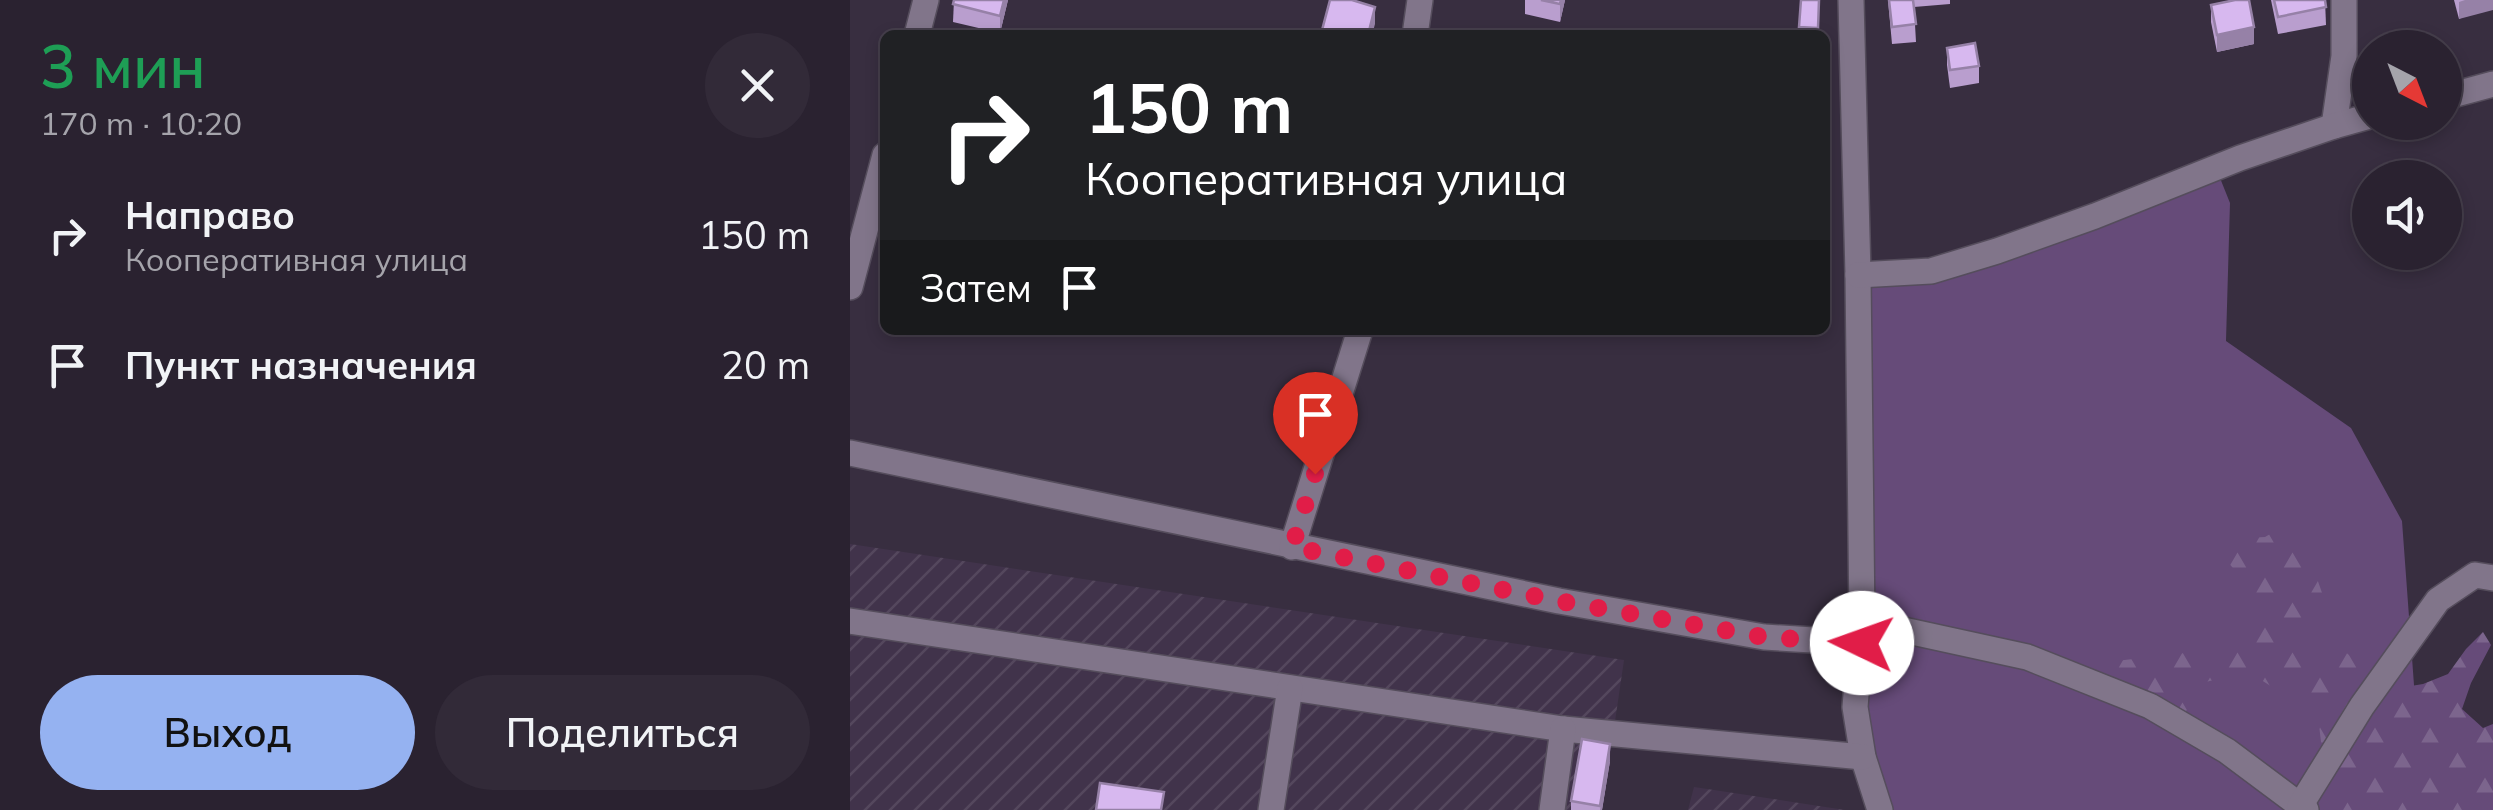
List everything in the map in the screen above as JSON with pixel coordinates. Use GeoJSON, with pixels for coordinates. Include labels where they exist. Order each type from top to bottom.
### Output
{"type":"FeatureCollection","features":[{"type":"Feature","properties":{"kind":"street"},"geometry":{"type":"LineString","coordinates":[[918,30],[926,0]]}},
{"type":"Feature","properties":{"kind":"street"},"geometry":{"type":"LineString","coordinates":[[1416,30],[1420,0]]}},
{"type":"Feature","properties":{"kind":"street"},"geometry":{"type":"LineString","coordinates":[[1852,0],[1862,632],[1855,707],[1863,758],[1880,810]]}},
{"type":"Feature","properties":{"kind":"street"},"geometry":{"type":"LineString","coordinates":[[2334,126],[2344,56],[2344,0]]}},
{"type":"Feature","properties":{"kind":"street"},"geometry":{"type":"LineString","coordinates":[[2462,92],[2493,84]]}},
{"type":"Feature","properties":{"kind":"street"},"geometry":{"type":"LineString","coordinates":[[1858,275],[1931,271],[1997,252],[2240,158],[2352,121]]}},
{"type":"Feature","properties":{"kind":"street"},"geometry":{"type":"LineString","coordinates":[[850,288],[880,175]]}},
{"type":"Feature","properties":{"kind":"street"},"geometry":{"type":"LineString","coordinates":[[1292,547],[1358,335]]}},
{"type":"Feature","properties":{"kind":"street"},"geometry":{"type":"LineString","coordinates":[[850,452],[1292,547],[1559,601],[1764,637],[1862,632],[2027,657],[2150,706],[2226,751],[2303,808],[2362,706],[2438,600],[2474,576],[2493,578]]}},
{"type":"Feature","properties":{"kind":"street"},"geometry":{"type":"LineString","coordinates":[[850,621],[1563,729],[1863,758]]}},
{"type":"Feature","properties":{"kind":"street"},"geometry":{"type":"LineString","coordinates":[[1270,810],[1290,688]]}},
{"type":"Feature","properties":{"kind":"street"},"geometry":{"type":"LineString","coordinates":[[1552,810],[1563,729]]}},
{"type":"Feature","properties":{"kind":"shaded area"},"geometry":{"type":"Polygon","coordinates":[[[850,544],[1624,660],[1602,810],[850,810],[850,544]]]}},
{"type":"Feature","properties":{"kind":"shaded area"},"geometry":{"type":"Polygon","coordinates":[[[1694,787],[1845,810],[1688,810],[1694,787]]]}},
{"type":"Feature","properties":{"kind":"green space"},"geometry":{"type":"Polygon","coordinates":[[[2216,168],[2230,203],[2226,341],[2351,428],[2402,521],[2417,726],[2493,810],[1880,810],[1863,757],[1858,275],[1931,271],[2216,168]]]}},
{"type":"Feature","properties":{"kind":"green space"},"geometry":{"type":"Polygon","coordinates":[[[2293,521],[2310,533],[2314,570],[2327,607],[2320,619],[2296,629],[2306,646],[2344,651],[2393,689],[2423,684],[2448,674],[2483,632],[2491,645],[2462,709],[2483,728],[2493,724],[2493,810],[2343,810],[2336,803],[2318,716],[2247,671],[2206,682],[2184,714],[2150,692],[2101,679],[2091,666],[2193,652],[2247,636],[2254,613],[2243,580],[2222,555],[2229,539],[2265,537],[2293,521]]]}},
{"type":"Feature","properties":{"kind":"building"},"geometry":{"type":"Polygon","coordinates":[[[954,0],[1004,0],[1000,16],[953,4],[954,0]]]}},
{"type":"Feature","properties":{"kind":"building"},"geometry":{"type":"Polygon","coordinates":[[[1330,0],[1352,0],[1375,7],[1369,30],[1322,30],[1330,0]]]}},
{"type":"Feature","properties":{"kind":"building"},"geometry":{"type":"Polygon","coordinates":[[[1801,0],[1819,0],[1818,28],[1799,27],[1801,0]]]}},
{"type":"Feature","properties":{"kind":"building"},"geometry":{"type":"Polygon","coordinates":[[[1889,0],[1913,0],[1916,24],[1892,27],[1889,0]]]}},
{"type":"Feature","properties":{"kind":"building"},"geometry":{"type":"Polygon","coordinates":[[[2249,0],[2254,27],[2217,35],[2211,5],[2249,0]]]}},
{"type":"Feature","properties":{"kind":"building"},"geometry":{"type":"Polygon","coordinates":[[[2274,0],[2325,0],[2326,7],[2278,17],[2274,0]]]}},
{"type":"Feature","properties":{"kind":"building"},"geometry":{"type":"Polygon","coordinates":[[[1975,43],[1979,66],[1950,70],[1947,48],[1975,43]]]}},
{"type":"Feature","properties":{"kind":"building"},"geometry":{"type":"Polygon","coordinates":[[[1582,739],[1610,744],[1600,806],[1571,801],[1582,739]]]}},
{"type":"Feature","properties":{"kind":"building"},"geometry":{"type":"Polygon","coordinates":[[[1100,783],[1164,792],[1161,810],[1096,810],[1100,783]]]}},
{"type":"Feature","properties":{"kind":"route"},"geometry":{"type":"LineString","coordinates":[[1315,474],[1292,547],[1559,601],[1764,637],[1862,643]]}}]}
